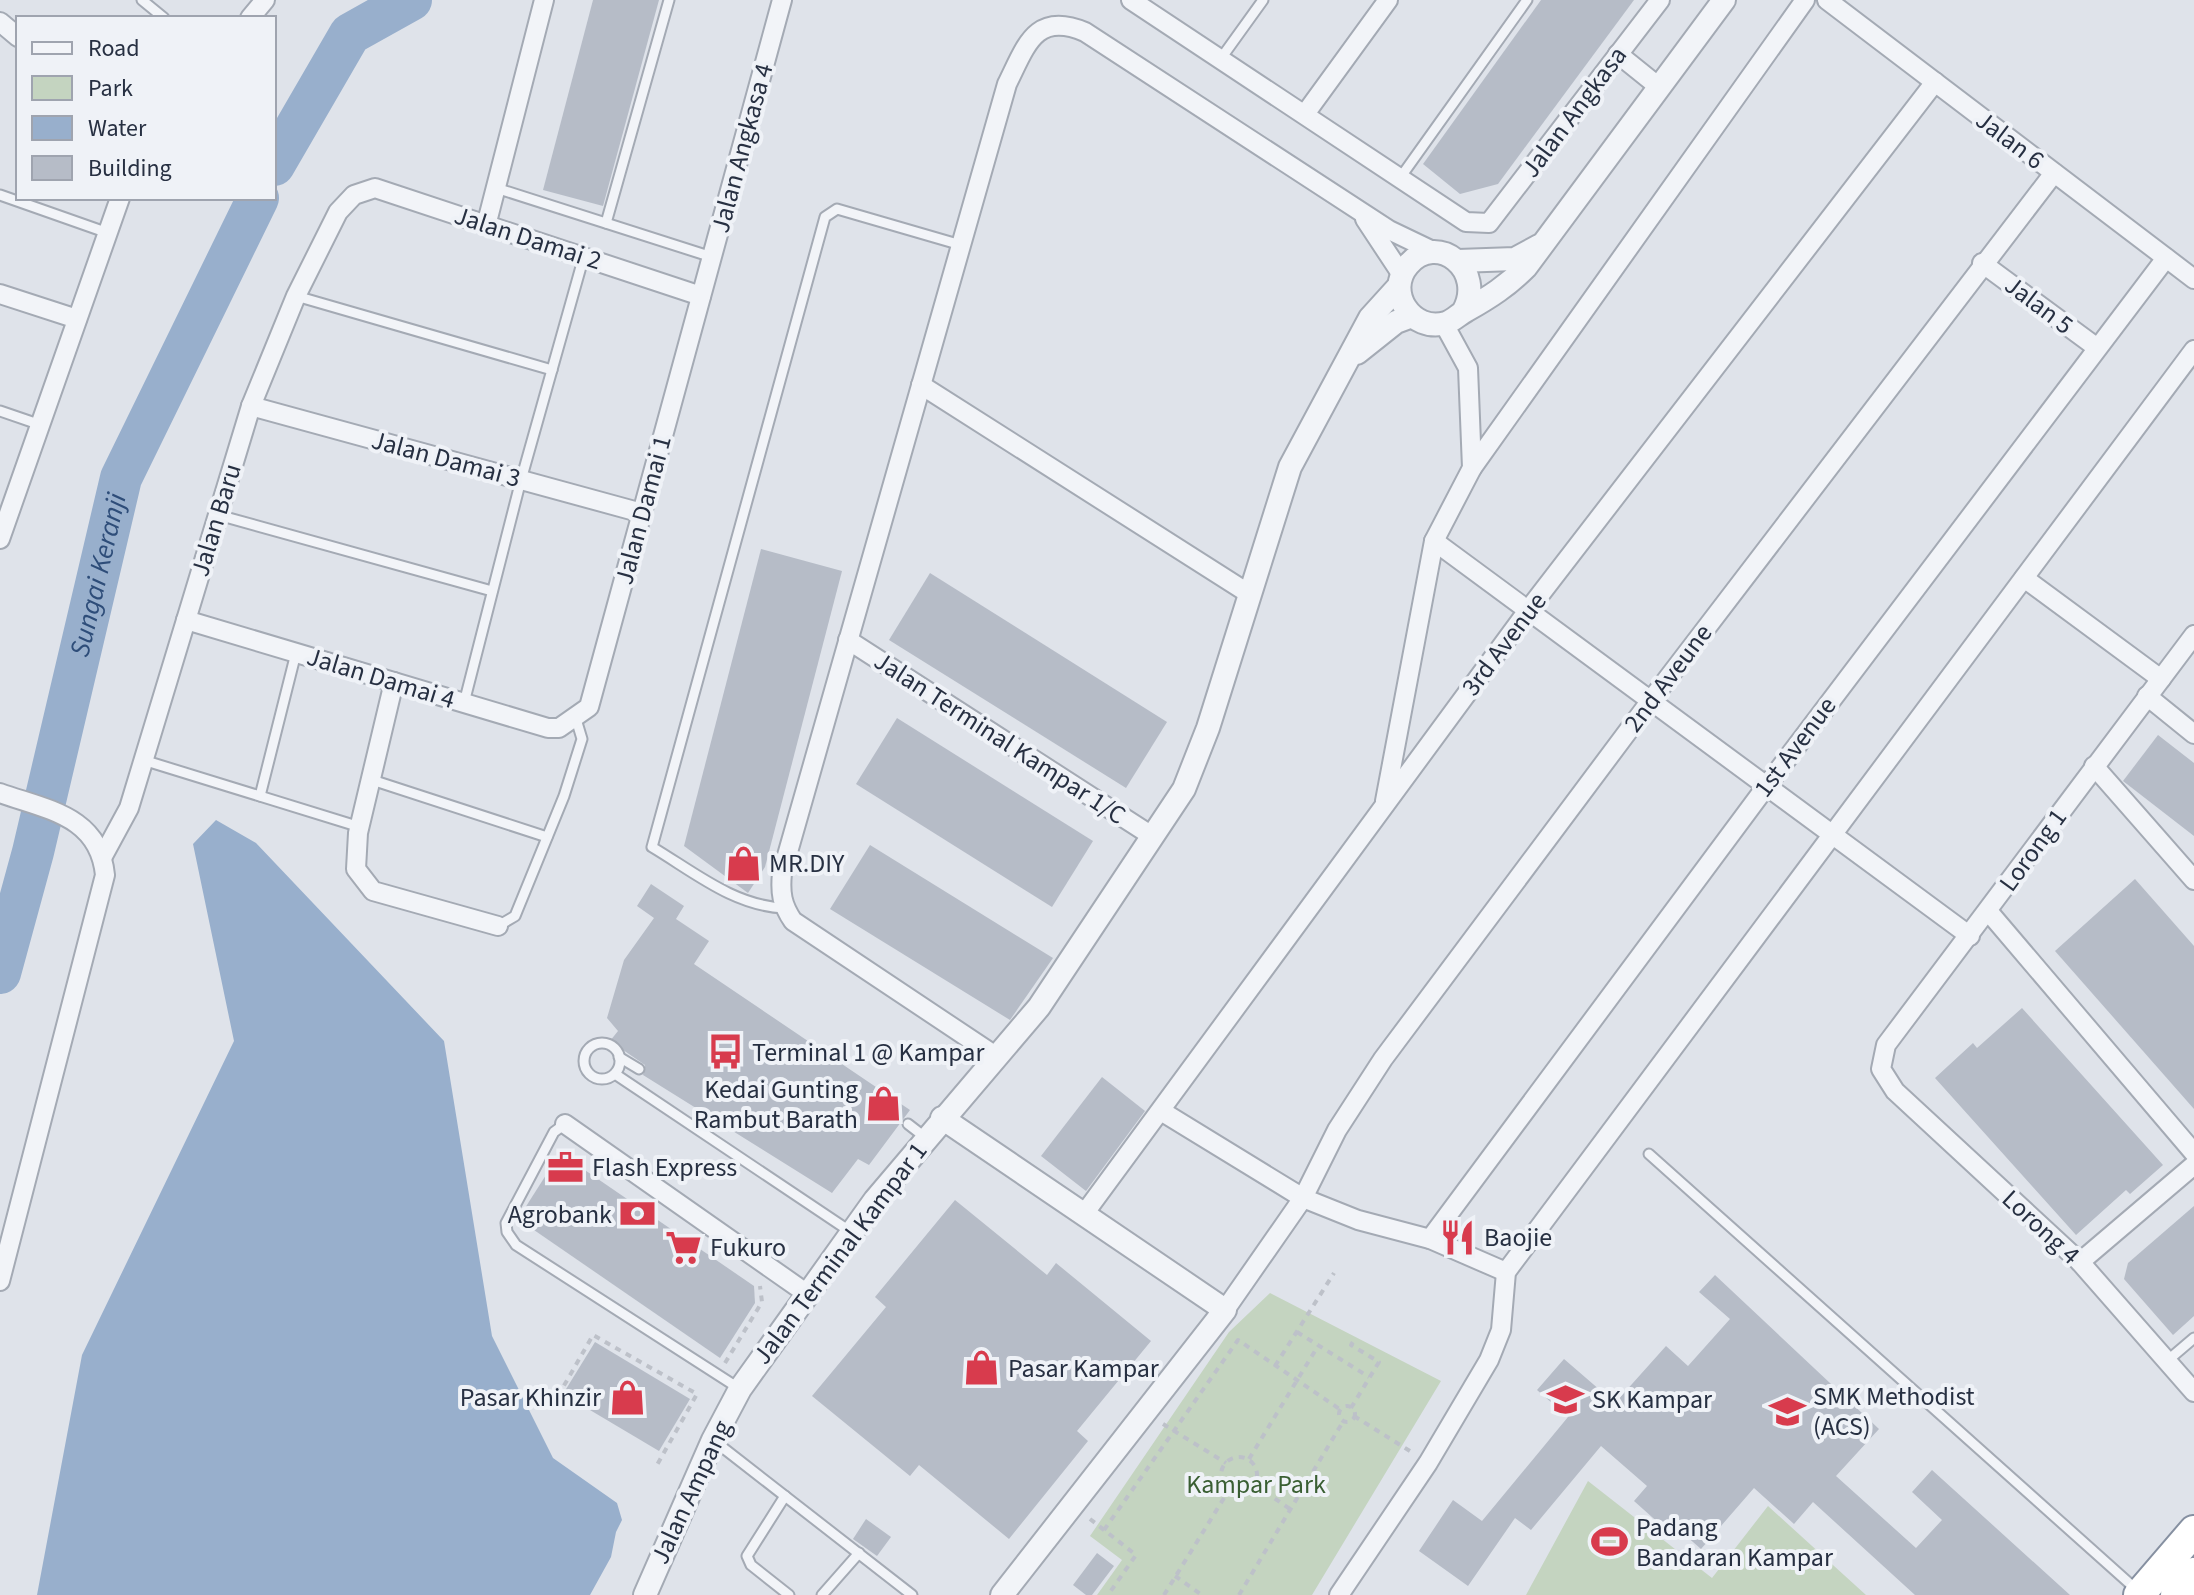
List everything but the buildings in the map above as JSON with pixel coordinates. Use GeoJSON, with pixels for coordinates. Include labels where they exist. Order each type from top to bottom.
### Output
{"type":"FeatureCollection","features":[{"type":"Feature","properties":{"kind":"highway"},"geometry":{"type":"LineString","coordinates":[[2140,1594],[2194,1531]]}},
{"type":"Feature","properties":{"kind":"highway"},"geometry":{"type":"LineString","coordinates":[[2176,1595],[2194,1573]]}},
{"type":"Feature","properties":{"kind":"street"},"geometry":{"type":"LineString","coordinates":[[252,16],[265,0]]}},
{"type":"Feature","properties":{"kind":"street"},"geometry":{"type":"LineString","coordinates":[[487,222],[544,0]]}},
{"type":"Feature","properties":{"kind":"street","name":"Jalan Angkasa 4"},"geometry":{"type":"LineString","coordinates":[[701,296],[782,0]]}},
{"type":"Feature","properties":{"kind":"street"},"geometry":{"type":"LineString","coordinates":[[1305,114],[1388,0]]}},
{"type":"Feature","properties":{"kind":"street","name":"Jalan Angkasa"},"geometry":{"type":"LineString","coordinates":[[1400,178],[1466,222],[1489,223],[1660,0]]}},
{"type":"Feature","properties":{"kind":"street"},"geometry":{"type":"LineString","coordinates":[[1359,211],[1400,281],[1404,308],[1412,316],[1433,325],[1453,318],[1503,291],[1541,246],[1724,0]]}},
{"type":"Feature","properties":{"kind":"street"},"geometry":{"type":"LineString","coordinates":[[1383,807],[1434,541],[1472,468],[1805,0]]}},
{"type":"Feature","properties":{"kind":"street"},"geometry":{"type":"LineString","coordinates":[[1136,1],[1400,178]]}},
{"type":"Feature","properties":{"kind":"street","name":"Jalan 6"},"geometry":{"type":"LineString","coordinates":[[1832,2],[2194,279]]}},
{"type":"Feature","properties":{"kind":"street"},"geometry":{"type":"LineString","coordinates":[[0,22],[16,35]]}},
{"type":"Feature","properties":{"kind":"street"},"geometry":{"type":"LineString","coordinates":[[997,1057],[793,921],[784,908],[780,891],[782,873],[1007,84],[1024,49],[1038,30],[1048,24],[1069,25],[1085,32],[1359,211],[1448,257],[1466,270],[1471,291],[1453,318]]}},
{"type":"Feature","properties":{"kind":"street"},"geometry":{"type":"LineString","coordinates":[[1618,54],[1659,87]]}},
{"type":"Feature","properties":{"kind":"street","name":"3rd Avenue"},"geometry":{"type":"LineString","coordinates":[[1084,1214],[1529,609],[1935,82]]}},
{"type":"Feature","properties":{"kind":"street","name":"2nd Aveune"},"geometry":{"type":"LineString","coordinates":[[1225,1310],[1303,1198],[1337,1130],[1383,1059],[1982,263],[2054,173]]}},
{"type":"Feature","properties":{"kind":"street","name":"Jalan Damai 2"},"geometry":{"type":"LineString","coordinates":[[354,195],[375,188],[487,222],[701,296]]}},
{"type":"Feature","properties":{"kind":"street","name":"Jalan Baru"},"geometry":{"type":"LineString","coordinates":[[0,1281],[105,875],[103,856],[129,808],[251,406],[296,296],[338,212],[354,195]]}},
{"type":"Feature","properties":{"kind":"street"},"geometry":{"type":"LineString","coordinates":[[1,530],[119,200]]}},
{"type":"Feature","properties":{"kind":"street"},"geometry":{"type":"LineString","coordinates":[[1400,281],[1416,258],[1515,259],[1541,246]]}},
{"type":"Feature","properties":{"kind":"street","name":"1st Avenue"},"geometry":{"type":"LineString","coordinates":[[1430,1239],[1768,784],[2166,258]]}},
{"type":"Feature","properties":{"kind":"street","name":"Jalan 5"},"geometry":{"type":"LineString","coordinates":[[1982,263],[2096,347]]}},
{"type":"Feature","properties":{"kind":"street","name":"Jalan Terminal Kampar 1"},"geometry":{"type":"LineString","coordinates":[[740,1389],[851,1232],[917,1131],[942,1118],[1039,1007],[1184,789],[1208,728],[1290,467],[1370,318],[1400,281]]}},
{"type":"Feature","properties":{"kind":"street"},"geometry":{"type":"LineString","coordinates":[[0,294],[77,319]]}},
{"type":"Feature","properties":{"kind":"street","name":"Jalan Damai 1"},"geometry":{"type":"LineString","coordinates":[[576,719],[589,707],[701,296]]}},
{"type":"Feature","properties":{"kind":"street"},"geometry":{"type":"LineString","coordinates":[[1350,359],[1378,334],[1412,316]]}},
{"type":"Feature","properties":{"kind":"street"},"geometry":{"type":"LineString","coordinates":[[1453,318],[1468,368],[1472,468]]}},
{"type":"Feature","properties":{"kind":"street"},"geometry":{"type":"LineString","coordinates":[[1339,1595],[1428,1463],[1489,1360],[1501,1330],[1506,1272],[2194,350]]}},
{"type":"Feature","properties":{"kind":"street"},"geometry":{"type":"LineString","coordinates":[[921,385],[1251,595]]}},
{"type":"Feature","properties":{"kind":"street","name":"Jalan Damai 3"},"geometry":{"type":"LineString","coordinates":[[251,406],[642,513]]}},
{"type":"Feature","properties":{"kind":"street"},"geometry":{"type":"LineString","coordinates":[[1434,541],[1768,784],[1970,936]]}},
{"type":"Feature","properties":{"kind":"street"},"geometry":{"type":"LineString","coordinates":[[2024,578],[2161,679]]}},
{"type":"Feature","properties":{"kind":"street","name":"Jalan Damai 4"},"geometry":{"type":"LineString","coordinates":[[186,620],[548,728],[559,728],[576,719]]}},
{"type":"Feature","properties":{"kind":"street","name":"Lorong 1"},"geometry":{"type":"LineString","coordinates":[[1881,1069],[1886,1045],[2194,635]]}},
{"type":"Feature","properties":{"kind":"street","name":"Jalan Terminal Kampar 1/C"},"geometry":{"type":"LineString","coordinates":[[848,640],[1152,836]]}},
{"type":"Feature","properties":{"kind":"street"},"geometry":{"type":"LineString","coordinates":[[394,682],[360,827],[354,859],[356,869],[373,891],[498,926]]}},
{"type":"Feature","properties":{"kind":"street"},"geometry":{"type":"LineString","coordinates":[[2147,696],[2194,734]]}},
{"type":"Feature","properties":{"kind":"street"},"geometry":{"type":"LineString","coordinates":[[2094,766],[2194,880]]}},
{"type":"Feature","properties":{"kind":"street"},"geometry":{"type":"LineString","coordinates":[[0,793],[67,817],[87,830],[103,856]]}},
{"type":"Feature","properties":{"kind":"street"},"geometry":{"type":"LineString","coordinates":[[1988,911],[2194,1153]]}},
{"type":"Feature","properties":{"kind":"street","name":"Lorong 4"},"geometry":{"type":"LineString","coordinates":[[1881,1069],[1895,1091],[2080,1262],[2194,1392]]}},
{"type":"Feature","properties":{"kind":"street"},"geometry":{"type":"LineString","coordinates":[[1161,1111],[1303,1198],[1358,1220],[1430,1239],[1506,1272]]}},
{"type":"Feature","properties":{"kind":"street"},"geometry":{"type":"LineString","coordinates":[[942,1118],[1225,1310],[1072,1505],[1010,1592]]}},
{"type":"Feature","properties":{"kind":"street"},"geometry":{"type":"LineString","coordinates":[[565,1124],[806,1293]]}},
{"type":"Feature","properties":{"kind":"street"},"geometry":{"type":"LineString","coordinates":[[2080,1262],[2194,1165]]}},
{"type":"Feature","properties":{"kind":"street","name":"Jalan Ampang"},"geometry":{"type":"LineString","coordinates":[[645,1595],[713,1440],[740,1389]]}},
{"type":"Feature","properties":{"kind":"lane"},"geometry":{"type":"LineString","coordinates":[[142,0],[162,16]]}},
{"type":"Feature","properties":{"kind":"lane"},"geometry":{"type":"LineString","coordinates":[[606,223],[669,0]]}},
{"type":"Feature","properties":{"kind":"lane"},"geometry":{"type":"LineString","coordinates":[[1222,57],[1263,0]]}},
{"type":"Feature","properties":{"kind":"lane"},"geometry":{"type":"LineString","coordinates":[[1400,178],[1527,0]]}},
{"type":"Feature","properties":{"kind":"lane"},"geometry":{"type":"LineString","coordinates":[[496,188],[712,257]]}},
{"type":"Feature","properties":{"kind":"lane"},"geometry":{"type":"LineString","coordinates":[[0,195],[108,233]]}},
{"type":"Feature","properties":{"kind":"lane"},"geometry":{"type":"LineString","coordinates":[[784,908],[761,907],[735,898],[652,847],[825,217],[837,209],[961,245]]}},
{"type":"Feature","properties":{"kind":"lane"},"geometry":{"type":"LineString","coordinates":[[464,703],[521,480],[584,256]]}},
{"type":"Feature","properties":{"kind":"lane"},"geometry":{"type":"LineString","coordinates":[[296,296],[552,370]]}},
{"type":"Feature","properties":{"kind":"lane"},"geometry":{"type":"LineString","coordinates":[[0,411],[38,424]]}},
{"type":"Feature","properties":{"kind":"lane"},"geometry":{"type":"LineString","coordinates":[[218,515],[492,591]]}},
{"type":"Feature","properties":{"kind":"lane"},"geometry":{"type":"LineString","coordinates":[[260,796],[296,653]]}},
{"type":"Feature","properties":{"kind":"lane"},"geometry":{"type":"LineString","coordinates":[[498,926],[515,916],[547,837],[582,739],[576,719]]}},
{"type":"Feature","properties":{"kind":"lane"},"geometry":{"type":"LineString","coordinates":[[143,760],[360,827]]}},
{"type":"Feature","properties":{"kind":"lane"},"geometry":{"type":"LineString","coordinates":[[372,780],[547,837]]}},
{"type":"Feature","properties":{"kind":"lane"},"geometry":{"type":"LineString","coordinates":[[615,1074],[601,1079],[593,1077],[584,1065],[584,1057],[594,1045],[602,1043],[616,1050],[619,1057],[639,1069]]}},
{"type":"Feature","properties":{"kind":"lane"},"geometry":{"type":"LineString","coordinates":[[615,1074],[619,1057]]}},
{"type":"Feature","properties":{"kind":"lane"},"geometry":{"type":"LineString","coordinates":[[615,1074],[851,1232]]}},
{"type":"Feature","properties":{"kind":"lane"},"geometry":{"type":"LineString","coordinates":[[565,1124],[554,1132],[506,1223],[507,1232],[516,1245],[740,1389]]}},
{"type":"Feature","properties":{"kind":"lane"},"geometry":{"type":"LineString","coordinates":[[1649,1154],[2140,1594]]}},
{"type":"Feature","properties":{"kind":"lane"},"geometry":{"type":"LineString","coordinates":[[2167,1361],[2194,1338]]}},
{"type":"Feature","properties":{"kind":"lane"},"geometry":{"type":"LineString","coordinates":[[713,1440],[912,1595]]}},
{"type":"Feature","properties":{"kind":"lane"},"geometry":{"type":"LineString","coordinates":[[785,1496],[747,1556],[751,1565],[789,1595]]}},
{"type":"Feature","properties":{"kind":"lane"},"geometry":{"type":"LineString","coordinates":[[822,1595],[859,1553]]}},
{"type":"Feature","properties":{"kind":"path"},"geometry":{"type":"LineString","coordinates":[[1275,1366],[1334,1273]]}},
{"type":"Feature","properties":{"kind":"path"},"geometry":{"type":"LineString","coordinates":[[718,1376],[762,1302],[759,1282]]}},
{"type":"Feature","properties":{"kind":"path"},"geometry":{"type":"LineString","coordinates":[[1296,1332],[1369,1377]]}},
{"type":"Feature","properties":{"kind":"path"},"geometry":{"type":"LineString","coordinates":[[558,1396],[593,1335],[697,1394],[657,1465]]}},
{"type":"Feature","properties":{"kind":"path"},"geometry":{"type":"LineString","coordinates":[[1341,1410],[1351,1408],[1379,1362],[1351,1345],[1356,1337]]}},
{"type":"Feature","properties":{"kind":"path"},"geometry":{"type":"LineString","coordinates":[[1104,1530],[1238,1340],[1341,1410],[1344,1420]]}},
{"type":"Feature","properties":{"kind":"path"},"geometry":{"type":"LineString","coordinates":[[1249,1459],[1318,1346]]}},
{"type":"Feature","properties":{"kind":"path"},"geometry":{"type":"LineString","coordinates":[[1351,1408],[1354,1416],[1428,1463]]}},
{"type":"Feature","properties":{"kind":"path"},"geometry":{"type":"LineString","coordinates":[[1145,1413],[1226,1463]]}},
{"type":"Feature","properties":{"kind":"path"},"geometry":{"type":"LineString","coordinates":[[1239,1595],[1344,1420],[1354,1416]]}},
{"type":"Feature","properties":{"kind":"path"},"geometry":{"type":"LineString","coordinates":[[1237,1457],[1249,1459],[1258,1474],[1255,1485],[1240,1494],[1229,1490],[1221,1480],[1226,1463],[1237,1457]]}},
{"type":"Feature","properties":{"kind":"path"},"geometry":{"type":"LineString","coordinates":[[1255,1485],[1290,1509]]}},
{"type":"Feature","properties":{"kind":"path"},"geometry":{"type":"LineString","coordinates":[[1164,1595],[1229,1490]]}},
{"type":"Feature","properties":{"kind":"path"},"geometry":{"type":"LineString","coordinates":[[1072,1505],[1136,1555],[1108,1595]]}},
{"type":"Feature","properties":{"kind":"path"},"geometry":{"type":"LineString","coordinates":[[1175,1576],[1202,1595]]}},
{"type":"Feature","properties":{"kind":"green space","name":"Kampar Park"},"geometry":{"type":"Polygon","coordinates":[[[1270,1293],[1441,1381],[1312,1595],[1097,1595],[1122,1560],[1090,1536],[1229,1332],[1270,1293]]]}},
{"type":"Feature","properties":{"kind":"green space","name":"Padang Bandaran Kampar"},"geometry":{"type":"Polygon","coordinates":[[[1588,1481],[1712,1578],[1768,1506],[1866,1595],[1526,1595],[1588,1481]]]}},
{"type":"Feature","properties":{"kind":"water"},"geometry":{"type":"Polygon","coordinates":[[[216,820],[256,843],[444,1041],[492,1336],[553,1458],[617,1503],[622,1520],[611,1557],[590,1595],[37,1595],[82,1355],[234,1041],[193,844],[216,820]]]}},
{"type":"Feature","properties":{"kind":"waterway","name":"Sungai Keranji"},"geometry":{"type":"LineString","coordinates":[[276,162],[350,34],[411,0]]}},
{"type":"Feature","properties":{"kind":"waterway","name":"Sungai Keranji"},"geometry":{"type":"LineString","coordinates":[[0,973],[33,852],[121,478],[257,200]]}},
{"type":"Feature","properties":{"kind":"place","name":"MR.DIY"},"geometry":{"type":"Point","coordinates":[743,863]}},
{"type":"Feature","properties":{"kind":"place","name":"Terminal 1 @ Kampar"},"geometry":{"type":"Point","coordinates":[726,1052]}},
{"type":"Feature","properties":{"kind":"place","name":"Kedai Gunting Rambut Barath"},"geometry":{"type":"Point","coordinates":[884,1104]}},
{"type":"Feature","properties":{"kind":"place","name":"Flash Express"},"geometry":{"type":"Point","coordinates":[566,1167]}},
{"type":"Feature","properties":{"kind":"place","name":"Agrobank"},"geometry":{"type":"Point","coordinates":[638,1214]}},
{"type":"Feature","properties":{"kind":"place","name":"Baojie"},"geometry":{"type":"Point","coordinates":[1458,1237]}},
{"type":"Feature","properties":{"kind":"place","name":"Fukuro"},"geometry":{"type":"Point","coordinates":[684,1247]}},
{"type":"Feature","properties":{"kind":"place","name":"Pasar Kampar"},"geometry":{"type":"Point","coordinates":[982,1368]}},
{"type":"Feature","properties":{"kind":"place","name":"Pasar Khinzir"},"geometry":{"type":"Point","coordinates":[627,1397]}},
{"type":"Feature","properties":{"kind":"place","name":"SK Kampar"},"geometry":{"type":"Point","coordinates":[1566,1399]}},
{"type":"Feature","properties":{"kind":"place","name":"SMK Methodist (ACS)"},"geometry":{"type":"Point","coordinates":[1787,1411]}},
{"type":"Feature","properties":{"kind":"place","name":"Padang Bandaran Kampar"},"geometry":{"type":"Point","coordinates":[1610,1542]}}]}
